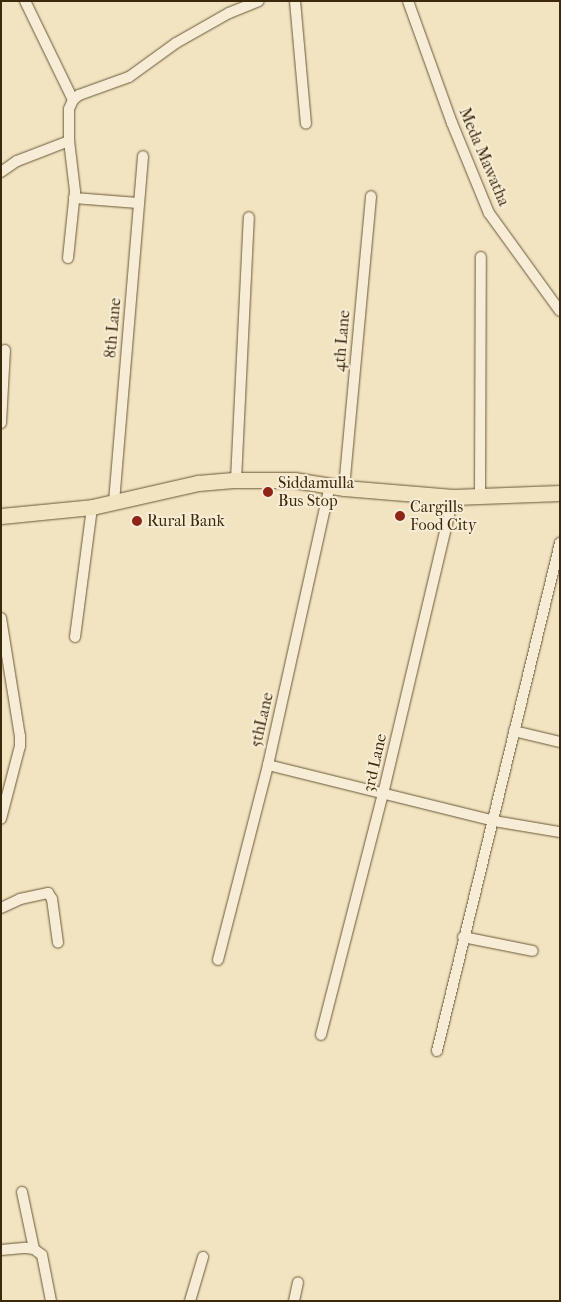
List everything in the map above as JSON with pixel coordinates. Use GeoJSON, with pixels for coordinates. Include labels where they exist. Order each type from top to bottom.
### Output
{"type":"FeatureCollection","features":[{"type":"Feature","properties":{"kind":"main road"},"geometry":{"type":"LineString","coordinates":[[1,516],[92,507],[198,483],[236,480],[294,480],[337,487],[453,497],[560,494]]}},
{"type":"Feature","properties":{"kind":"street"},"geometry":{"type":"LineString","coordinates":[[25,1],[73,100]]}},
{"type":"Feature","properties":{"kind":"street"},"geometry":{"type":"LineString","coordinates":[[68,258],[74,198],[69,141],[69,110],[73,100],[78,95],[129,77],[176,43],[229,13],[259,1]]}},
{"type":"Feature","properties":{"kind":"street"},"geometry":{"type":"LineString","coordinates":[[295,1],[306,124]]}},
{"type":"Feature","properties":{"kind":"street","name":"Meda Mawatha"},"geometry":{"type":"LineString","coordinates":[[408,1],[452,123],[489,212],[560,311]]}},
{"type":"Feature","properties":{"kind":"street"},"geometry":{"type":"LineString","coordinates":[[1,172],[17,161],[69,141]]}},
{"type":"Feature","properties":{"kind":"street","name":"8th Lane"},"geometry":{"type":"LineString","coordinates":[[114,502],[142,156]]}},
{"type":"Feature","properties":{"kind":"street","name":"4th Lane"},"geometry":{"type":"LineString","coordinates":[[337,487],[371,196]]}},
{"type":"Feature","properties":{"kind":"street"},"geometry":{"type":"LineString","coordinates":[[74,198],[138,203]]}},
{"type":"Feature","properties":{"kind":"street"},"geometry":{"type":"LineString","coordinates":[[236,480],[249,217]]}},
{"type":"Feature","properties":{"kind":"street"},"geometry":{"type":"LineString","coordinates":[[480,496],[481,258]]}},
{"type":"Feature","properties":{"kind":"street"},"geometry":{"type":"LineString","coordinates":[[1,423],[5,350]]}},
{"type":"Feature","properties":{"kind":"street","name":"5thLane"},"geometry":{"type":"LineString","coordinates":[[218,960],[337,487]]}},
{"type":"Feature","properties":{"kind":"street","name":"3rd Lane"},"geometry":{"type":"LineString","coordinates":[[321,1035],[383,794],[453,497]]}},
{"type":"Feature","properties":{"kind":"street"},"geometry":{"type":"LineString","coordinates":[[75,637],[92,507]]}},
{"type":"Feature","properties":{"kind":"street"},"geometry":{"type":"LineString","coordinates":[[437,1051],[463,937],[494,821],[560,543]]}},
{"type":"Feature","properties":{"kind":"street"},"geometry":{"type":"LineString","coordinates":[[1,618],[20,746],[1,819]]}},
{"type":"Feature","properties":{"kind":"street"},"geometry":{"type":"LineString","coordinates":[[514,731],[560,742]]}},
{"type":"Feature","properties":{"kind":"street"},"geometry":{"type":"LineString","coordinates":[[268,765],[494,821],[560,832]]}},
{"type":"Feature","properties":{"kind":"street"},"geometry":{"type":"LineString","coordinates":[[1,908],[20,899],[48,893],[52,899],[58,943]]}},
{"type":"Feature","properties":{"kind":"street"},"geometry":{"type":"LineString","coordinates":[[463,937],[533,951]]}},
{"type":"Feature","properties":{"kind":"street"},"geometry":{"type":"LineString","coordinates":[[22,1192],[34,1249]]}},
{"type":"Feature","properties":{"kind":"street"},"geometry":{"type":"LineString","coordinates":[[1,1250],[18,1247],[34,1249],[42,1255],[51,1301]]}},
{"type":"Feature","properties":{"kind":"street"},"geometry":{"type":"LineString","coordinates":[[190,1301],[203,1257]]}},
{"type":"Feature","properties":{"kind":"street"},"geometry":{"type":"LineString","coordinates":[[294,1301],[298,1282]]}},
{"type":"Feature","properties":{"kind":"place","name":"Siddamulla Bus Stop"},"geometry":{"type":"Point","coordinates":[268,492]}},
{"type":"Feature","properties":{"kind":"place","name":"Cargills Food City"},"geometry":{"type":"Point","coordinates":[400,516]}},
{"type":"Feature","properties":{"kind":"place","name":"Rural Bank"},"geometry":{"type":"Point","coordinates":[137,521]}}]}
